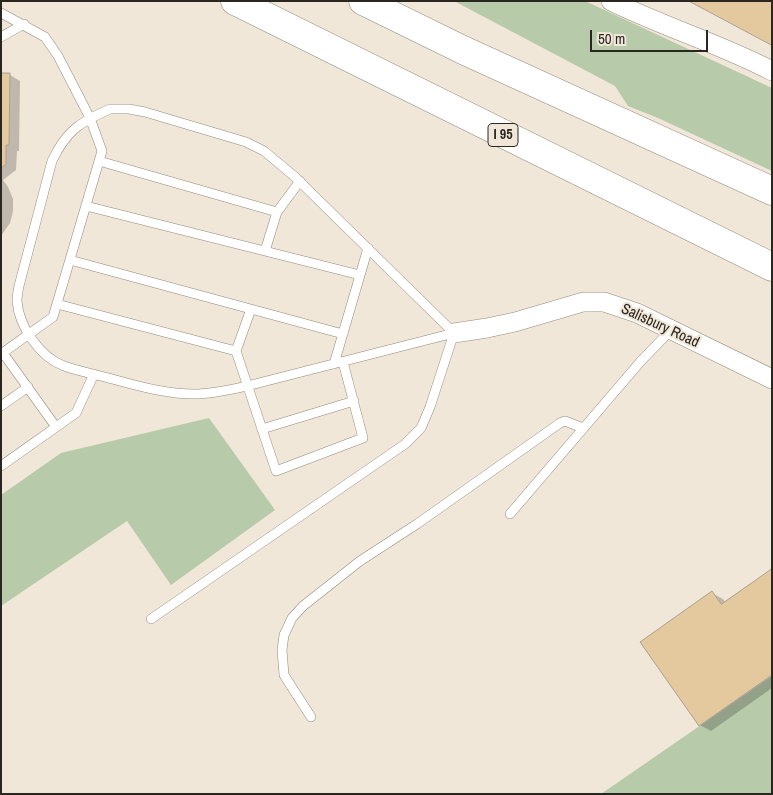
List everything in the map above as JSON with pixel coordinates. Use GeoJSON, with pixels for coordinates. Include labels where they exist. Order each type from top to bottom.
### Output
{"type":"FeatureCollection","features":[{"type":"Feature","properties":{"kind":"highway","name":"I 95"},"geometry":{"type":"LineString","coordinates":[[234,1],[772,267]]}},
{"type":"Feature","properties":{"kind":"highway"},"geometry":{"type":"LineString","coordinates":[[363,1],[463,50],[772,191]]}},
{"type":"Feature","properties":{"kind":"street"},"geometry":{"type":"LineString","coordinates":[[611,1],[632,6],[772,71]]}},
{"type":"Feature","properties":{"kind":"street","name":"Salisbury Road"},"geometry":{"type":"LineString","coordinates":[[454,333],[515,322],[583,302],[604,302],[622,307],[772,379]]}},
{"type":"Feature","properties":{"kind":"lane"},"geometry":{"type":"LineString","coordinates":[[1,13],[45,37],[58,56],[90,118],[102,151],[53,317],[30,336],[2,354],[56,427]]}},
{"type":"Feature","properties":{"kind":"lane"},"geometry":{"type":"LineString","coordinates":[[1,37],[24,24]]}},
{"type":"Feature","properties":{"kind":"lane"},"geometry":{"type":"LineString","coordinates":[[110,109],[129,109],[246,142],[264,151],[300,181],[454,333],[247,386],[217,392],[173,394],[151,390],[63,366],[37,347],[22,318],[17,301],[19,286],[52,161],[60,143],[73,130],[90,118],[110,109]]}},
{"type":"Feature","properties":{"kind":"lane"},"geometry":{"type":"LineString","coordinates":[[99,160],[278,212]]}},
{"type":"Feature","properties":{"kind":"lane"},"geometry":{"type":"LineString","coordinates":[[265,251],[278,212],[300,181]]}},
{"type":"Feature","properties":{"kind":"lane"},"geometry":{"type":"LineString","coordinates":[[86,206],[360,275]]}},
{"type":"Feature","properties":{"kind":"lane"},"geometry":{"type":"LineString","coordinates":[[334,364],[368,248]]}},
{"type":"Feature","properties":{"kind":"lane"},"geometry":{"type":"LineString","coordinates":[[70,260],[342,334]]}},
{"type":"Feature","properties":{"kind":"lane"},"geometry":{"type":"LineString","coordinates":[[57,304],[236,351]]}},
{"type":"Feature","properties":{"kind":"lane"},"geometry":{"type":"LineString","coordinates":[[251,309],[236,351],[276,472],[363,438],[343,362]]}},
{"type":"Feature","properties":{"kind":"lane"},"geometry":{"type":"LineString","coordinates":[[510,514],[641,361],[671,330]]}},
{"type":"Feature","properties":{"kind":"lane"},"geometry":{"type":"LineString","coordinates":[[151,619],[405,444],[421,428],[430,407],[454,333]]}},
{"type":"Feature","properties":{"kind":"lane"},"geometry":{"type":"LineString","coordinates":[[1,466],[76,413],[94,374]]}},
{"type":"Feature","properties":{"kind":"lane"},"geometry":{"type":"LineString","coordinates":[[1,406],[28,387]]}},
{"type":"Feature","properties":{"kind":"lane"},"geometry":{"type":"LineString","coordinates":[[262,430],[354,401]]}},
{"type":"Feature","properties":{"kind":"lane"},"geometry":{"type":"LineString","coordinates":[[311,716],[284,675],[282,650],[284,636],[292,618],[303,606],[360,562],[560,423],[565,421],[583,428]]}},
{"type":"Feature","properties":{"kind":"green space"},"geometry":{"type":"Polygon","coordinates":[[[454,1],[585,1],[772,88],[772,171],[628,106],[615,86],[454,1]]]}},
{"type":"Feature","properties":{"kind":"green space"},"geometry":{"type":"Polygon","coordinates":[[[209,418],[275,510],[171,585],[127,521],[1,606],[1,495],[61,453],[209,418]]]}},
{"type":"Feature","properties":{"kind":"green space"},"geometry":{"type":"Polygon","coordinates":[[[772,676],[772,794],[601,794],[772,676]]]}},
{"type":"Feature","properties":{"kind":"building"},"geometry":{"type":"Polygon","coordinates":[[[689,1],[772,1],[772,45],[689,1]]]}},
{"type":"Feature","properties":{"kind":"building"},"geometry":{"type":"Polygon","coordinates":[[[1,73],[10,73],[9,145],[6,145],[6,164],[1,168],[1,73]]]}},
{"type":"Feature","properties":{"kind":"building"},"geometry":{"type":"Polygon","coordinates":[[[772,569],[772,675],[699,726],[640,642],[712,591],[721,604],[772,569]]]}}]}
